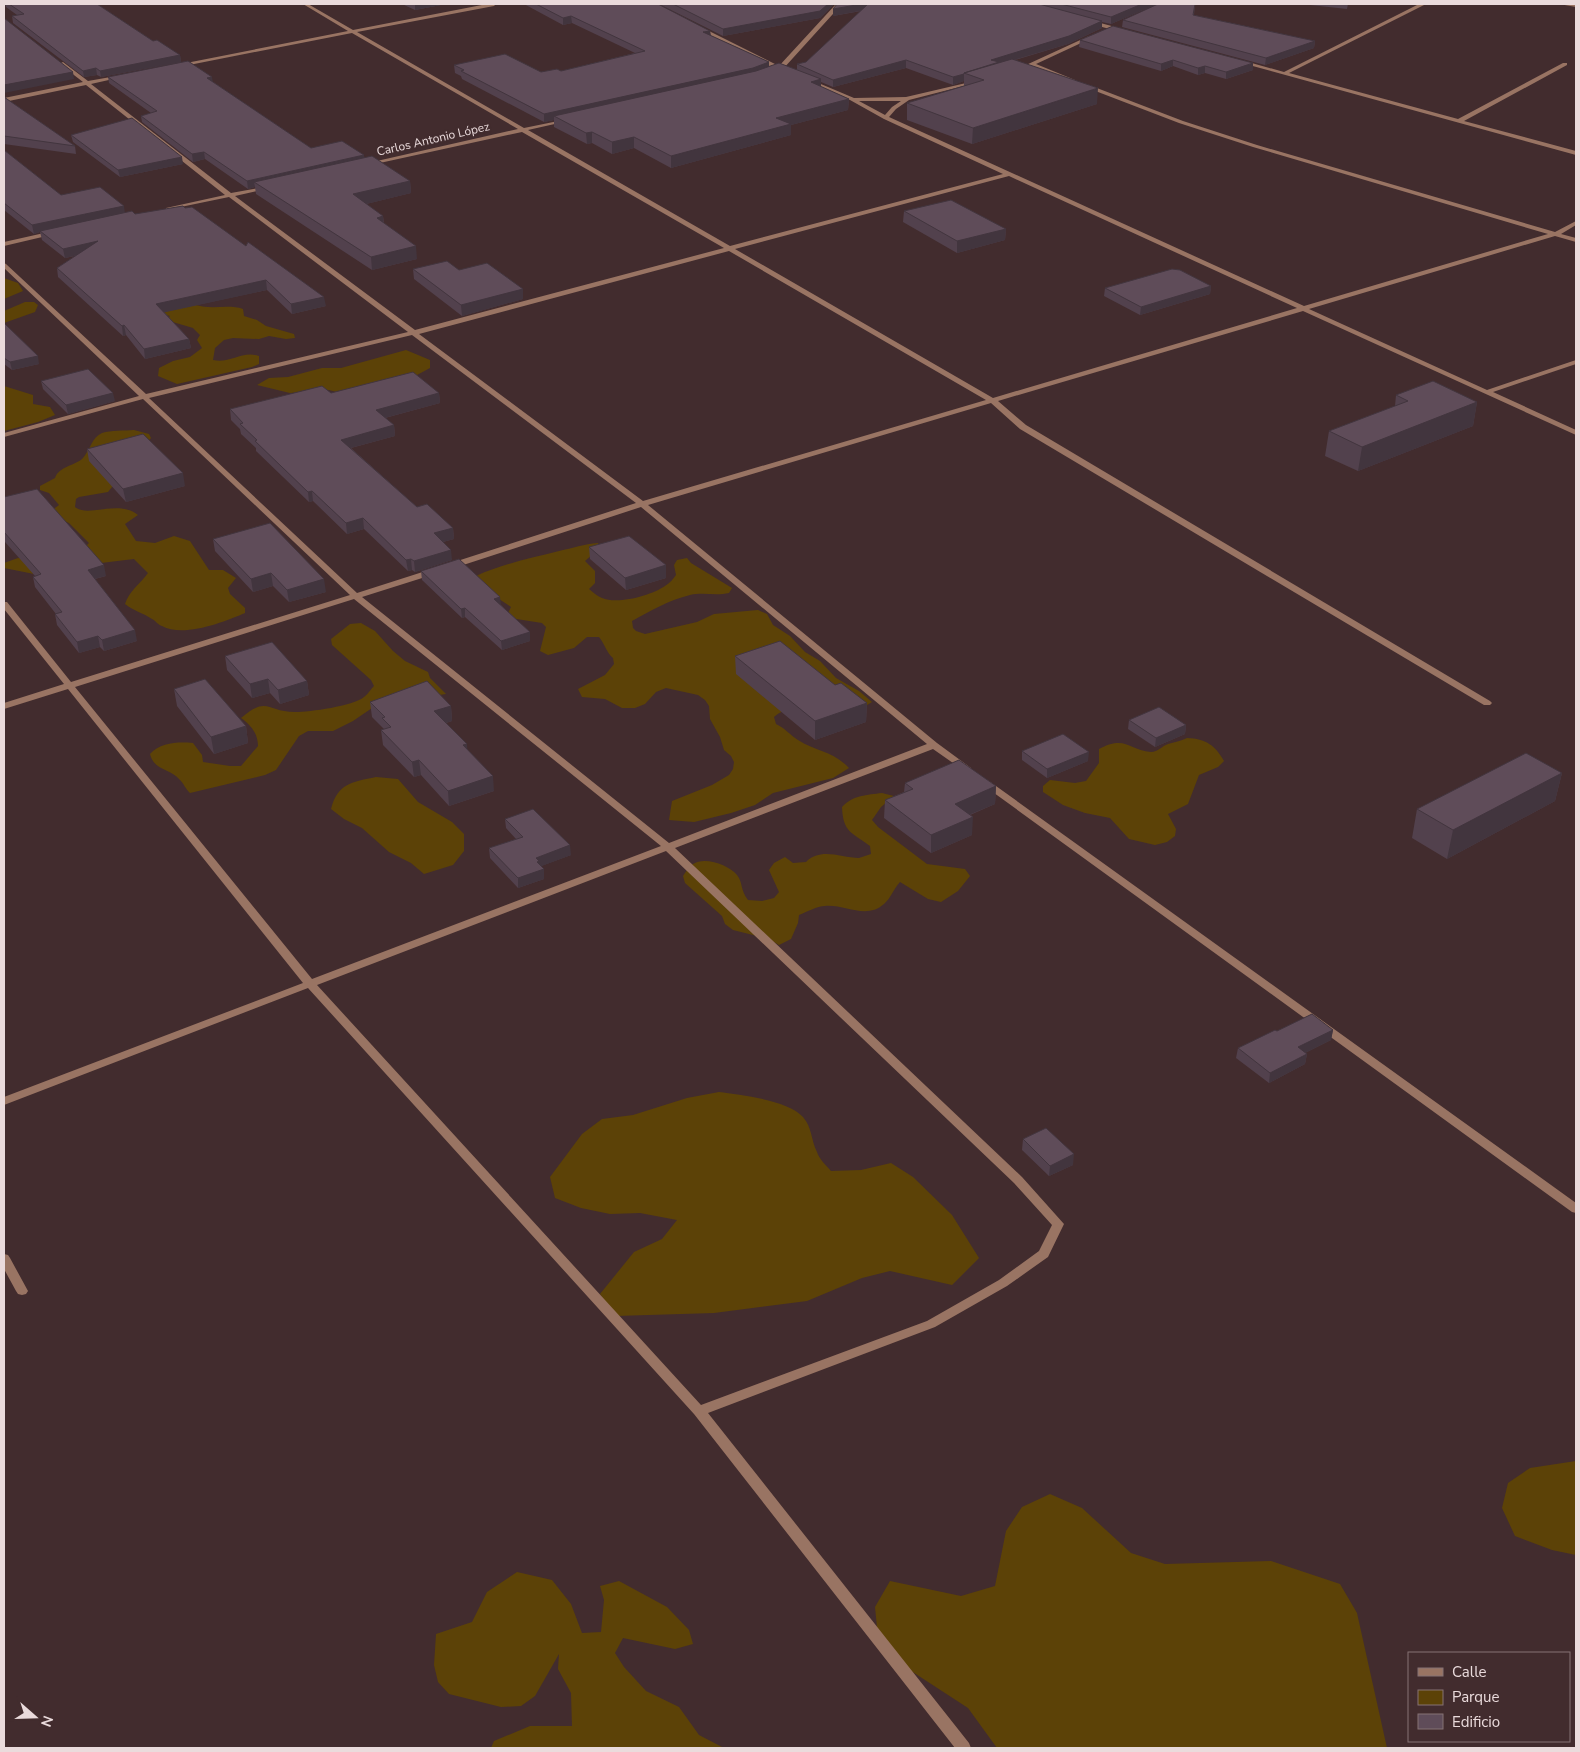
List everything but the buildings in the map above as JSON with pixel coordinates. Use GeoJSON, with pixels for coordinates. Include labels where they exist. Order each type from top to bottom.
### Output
{"type":"FeatureCollection","features":[{"type":"Feature","properties":{"kind":"street"},"geometry":{"type":"LineString","coordinates":[[305,4],[992,400],[1023,427],[1487,703]]}},
{"type":"Feature","properties":{"kind":"street"},"geometry":{"type":"LineString","coordinates":[[172,66],[494,4]]}},
{"type":"Feature","properties":{"kind":"street"},"geometry":{"type":"LineString","coordinates":[[764,75],[780,69],[839,4]]}},
{"type":"Feature","properties":{"kind":"street"},"geometry":{"type":"LineString","coordinates":[[1284,74],[1423,4]]}},
{"type":"Feature","properties":{"kind":"street"},"geometry":{"type":"LineString","coordinates":[[1562,4],[1576,6]]}},
{"type":"Feature","properties":{"kind":"street"},"geometry":{"type":"LineString","coordinates":[[1085,21],[1131,33]]}},
{"type":"Feature","properties":{"kind":"street"},"geometry":{"type":"LineString","coordinates":[[1103,32],[1120,24]]}},
{"type":"Feature","properties":{"kind":"street"},"geometry":{"type":"LineString","coordinates":[[694,26],[789,73]]}},
{"type":"Feature","properties":{"kind":"street"},"geometry":{"type":"LineString","coordinates":[[1024,66],[1094,36]]}},
{"type":"Feature","properties":{"kind":"street"},"geometry":{"type":"LineString","coordinates":[[57,60],[231,196],[642,504],[934,745],[974,774]]}},
{"type":"Feature","properties":{"kind":"street"},"geometry":{"type":"LineString","coordinates":[[1236,61],[1576,153]]}},
{"type":"Feature","properties":{"kind":"street"},"geometry":{"type":"LineString","coordinates":[[1032,64],[1181,122],[1576,240]]}},
{"type":"Feature","properties":{"kind":"street"},"geometry":{"type":"LineString","coordinates":[[1459,122],[1565,64]]}},
{"type":"Feature","properties":{"kind":"street"},"geometry":{"type":"LineString","coordinates":[[4,100],[125,76]]}},
{"type":"Feature","properties":{"kind":"street"},"geometry":{"type":"LineString","coordinates":[[798,77],[852,99],[886,118],[1576,432]]}},
{"type":"Feature","properties":{"kind":"street"},"geometry":{"type":"LineString","coordinates":[[852,99],[907,99],[980,80]]}},
{"type":"Feature","properties":{"kind":"street"},"geometry":{"type":"LineString","coordinates":[[886,118],[894,108],[907,99]]}},
{"type":"Feature","properties":{"kind":"street","name":"Carlos Antonio López"},"geometry":{"type":"LineString","coordinates":[[357,167],[571,119]]}},
{"type":"Feature","properties":{"kind":"street"},"geometry":{"type":"LineString","coordinates":[[4,435],[143,397],[413,333],[1010,174]]}},
{"type":"Feature","properties":{"kind":"street"},"geometry":{"type":"LineString","coordinates":[[164,210],[279,185]]}},
{"type":"Feature","properties":{"kind":"street"},"geometry":{"type":"LineString","coordinates":[[4,706],[642,504],[1555,234],[1576,223]]}},
{"type":"Feature","properties":{"kind":"street"},"geometry":{"type":"LineString","coordinates":[[4,244],[60,232]]}},
{"type":"Feature","properties":{"kind":"street"},"geometry":{"type":"LineString","coordinates":[[4,265],[356,596],[668,846],[1018,1180],[1058,1224],[1044,1254],[1003,1283],[930,1324],[698,1411]]}},
{"type":"Feature","properties":{"kind":"street"},"geometry":{"type":"LineString","coordinates":[[1487,392],[1576,362]]}},
{"type":"Feature","properties":{"kind":"street"},"geometry":{"type":"LineString","coordinates":[[4,604],[310,984],[698,1411],[964,1748]]}},
{"type":"Feature","properties":{"kind":"street"},"geometry":{"type":"LineString","coordinates":[[4,1101],[934,745]]}},
{"type":"Feature","properties":{"kind":"street"},"geometry":{"type":"LineString","coordinates":[[982,780],[1576,1209]]}},
{"type":"Feature","properties":{"kind":"street"},"geometry":{"type":"LineString","coordinates":[[4,1258],[22,1290]]}},
{"type":"Feature","properties":{"kind":"green space"},"geometry":{"type":"Polygon","coordinates":[[[4,278],[18,283],[23,291],[4,299],[4,278]]]}},
{"type":"Feature","properties":{"kind":"green space"},"geometry":{"type":"Polygon","coordinates":[[[192,291],[196,305],[243,309],[244,316],[257,320],[266,326],[294,334],[295,338],[286,339],[269,336],[259,339],[233,338],[224,340],[215,348],[213,360],[219,361],[253,355],[259,356],[259,364],[177,384],[158,376],[159,368],[173,361],[190,357],[202,348],[197,340],[200,335],[193,328],[166,320],[170,316],[157,313],[192,291]]]}},
{"type":"Feature","properties":{"kind":"green space"},"geometry":{"type":"Polygon","coordinates":[[[25,302],[34,302],[38,305],[35,312],[4,323],[4,311],[25,302]]]}},
{"type":"Feature","properties":{"kind":"green space"},"geometry":{"type":"Polygon","coordinates":[[[406,350],[430,360],[430,368],[417,375],[344,394],[329,390],[290,393],[257,385],[269,378],[288,377],[322,368],[341,368],[406,350]]]}},
{"type":"Feature","properties":{"kind":"green space"},"geometry":{"type":"Polygon","coordinates":[[[4,386],[33,395],[33,404],[50,407],[55,415],[38,422],[4,431],[4,386]]]}},
{"type":"Feature","properties":{"kind":"green space"},"geometry":{"type":"Polygon","coordinates":[[[134,430],[149,434],[151,438],[108,492],[79,497],[76,499],[75,507],[88,511],[113,508],[122,509],[138,515],[125,524],[136,541],[155,543],[174,536],[190,541],[209,570],[223,570],[236,578],[228,588],[230,594],[245,608],[245,613],[226,621],[192,630],[171,629],[161,625],[125,604],[132,591],[148,573],[134,559],[76,566],[44,576],[4,568],[4,563],[18,558],[38,560],[79,553],[89,543],[69,523],[47,514],[59,505],[49,493],[40,490],[40,486],[55,478],[60,471],[83,458],[93,441],[102,433],[134,430]]]}},
{"type":"Feature","properties":{"kind":"green space"},"geometry":{"type":"Polygon","coordinates":[[[598,543],[600,548],[585,561],[595,571],[595,583],[589,589],[602,598],[626,600],[644,596],[659,589],[668,584],[676,575],[674,565],[677,560],[687,558],[691,563],[732,588],[729,593],[695,594],[667,603],[632,621],[633,628],[636,631],[645,634],[697,622],[714,614],[758,610],[767,614],[773,625],[790,636],[805,652],[820,661],[836,678],[859,691],[872,702],[864,707],[804,706],[782,711],[774,717],[776,724],[798,740],[837,758],[849,768],[833,778],[773,793],[755,805],[731,813],[694,822],[669,820],[672,801],[712,785],[729,775],[733,769],[734,762],[731,756],[724,750],[720,737],[710,719],[709,706],[705,700],[698,695],[666,688],[656,692],[645,704],[635,708],[622,708],[605,699],[582,697],[578,689],[605,675],[614,664],[613,658],[599,637],[587,637],[574,648],[548,655],[540,651],[546,627],[542,623],[510,618],[508,613],[511,607],[496,597],[476,576],[517,562],[578,546],[598,543]]]}},
{"type":"Feature","properties":{"kind":"green space"},"geometry":{"type":"Polygon","coordinates":[[[361,623],[375,631],[405,661],[428,672],[430,678],[446,694],[378,704],[353,721],[333,731],[308,731],[299,736],[276,770],[265,775],[190,793],[176,776],[159,767],[152,760],[150,754],[159,747],[176,743],[193,743],[202,755],[203,762],[241,766],[258,746],[253,730],[241,718],[257,707],[268,706],[295,712],[311,711],[341,706],[364,697],[374,686],[371,680],[332,645],[331,639],[350,624],[361,623]]]}},
{"type":"Feature","properties":{"kind":"green space"},"geometry":{"type":"Polygon","coordinates":[[[1187,738],[1205,741],[1217,751],[1224,761],[1218,767],[1199,775],[1188,804],[1168,814],[1176,829],[1175,836],[1167,842],[1155,845],[1129,839],[1110,818],[1085,813],[1063,805],[1043,792],[1043,786],[1050,780],[1075,783],[1086,781],[1099,763],[1099,749],[1108,745],[1121,743],[1151,752],[1187,738]]]}},
{"type":"Feature","properties":{"kind":"green space"},"geometry":{"type":"Polygon","coordinates":[[[376,777],[398,779],[418,802],[452,822],[464,834],[464,851],[453,865],[424,874],[411,863],[389,852],[362,828],[344,819],[331,809],[338,794],[347,785],[376,777]]]}},
{"type":"Feature","properties":{"kind":"green space"},"geometry":{"type":"Polygon","coordinates":[[[882,793],[894,796],[881,807],[872,820],[878,827],[927,864],[965,869],[970,876],[958,891],[941,902],[928,899],[900,882],[886,902],[877,909],[863,911],[822,906],[799,915],[798,923],[791,939],[779,945],[769,939],[733,930],[725,924],[722,916],[685,883],[683,876],[693,864],[710,861],[723,865],[737,875],[748,900],[762,901],[774,898],[779,892],[769,870],[774,863],[785,857],[793,863],[806,862],[818,855],[825,854],[859,858],[871,854],[870,846],[846,827],[842,807],[856,798],[882,793]]]}},
{"type":"Feature","properties":{"kind":"green space"},"geometry":{"type":"Polygon","coordinates":[[[719,1092],[764,1099],[787,1106],[796,1111],[806,1121],[818,1155],[831,1171],[861,1170],[891,1163],[913,1177],[952,1215],[979,1258],[952,1285],[890,1271],[862,1278],[807,1301],[714,1313],[615,1316],[600,1294],[634,1252],[662,1239],[677,1220],[640,1213],[610,1214],[581,1208],[555,1198],[550,1177],[582,1134],[602,1119],[633,1115],[687,1098],[719,1092]]]}},
{"type":"Feature","properties":{"kind":"green space"},"geometry":{"type":"Polygon","coordinates":[[[1576,1461],[1576,1555],[1552,1550],[1515,1536],[1502,1508],[1508,1483],[1530,1468],[1576,1461]]]}},
{"type":"Feature","properties":{"kind":"green space"},"geometry":{"type":"Polygon","coordinates":[[[1050,1494],[1082,1508],[1131,1553],[1165,1564],[1271,1561],[1340,1584],[1357,1613],[1387,1748],[997,1748],[968,1708],[902,1665],[878,1637],[875,1607],[890,1581],[961,1596],[995,1586],[1006,1531],[1022,1507],[1050,1494]]]}},
{"type":"Feature","properties":{"kind":"green space"},"geometry":{"type":"Polygon","coordinates":[[[517,1572],[552,1580],[571,1604],[582,1633],[601,1632],[604,1600],[600,1586],[619,1581],[667,1607],[689,1630],[693,1644],[675,1649],[623,1638],[615,1653],[624,1667],[646,1691],[679,1707],[699,1735],[724,1748],[491,1748],[494,1741],[530,1726],[572,1726],[571,1693],[558,1669],[559,1654],[535,1696],[521,1706],[501,1707],[449,1694],[438,1682],[434,1665],[436,1634],[472,1622],[487,1592],[517,1572]]]}}]}
